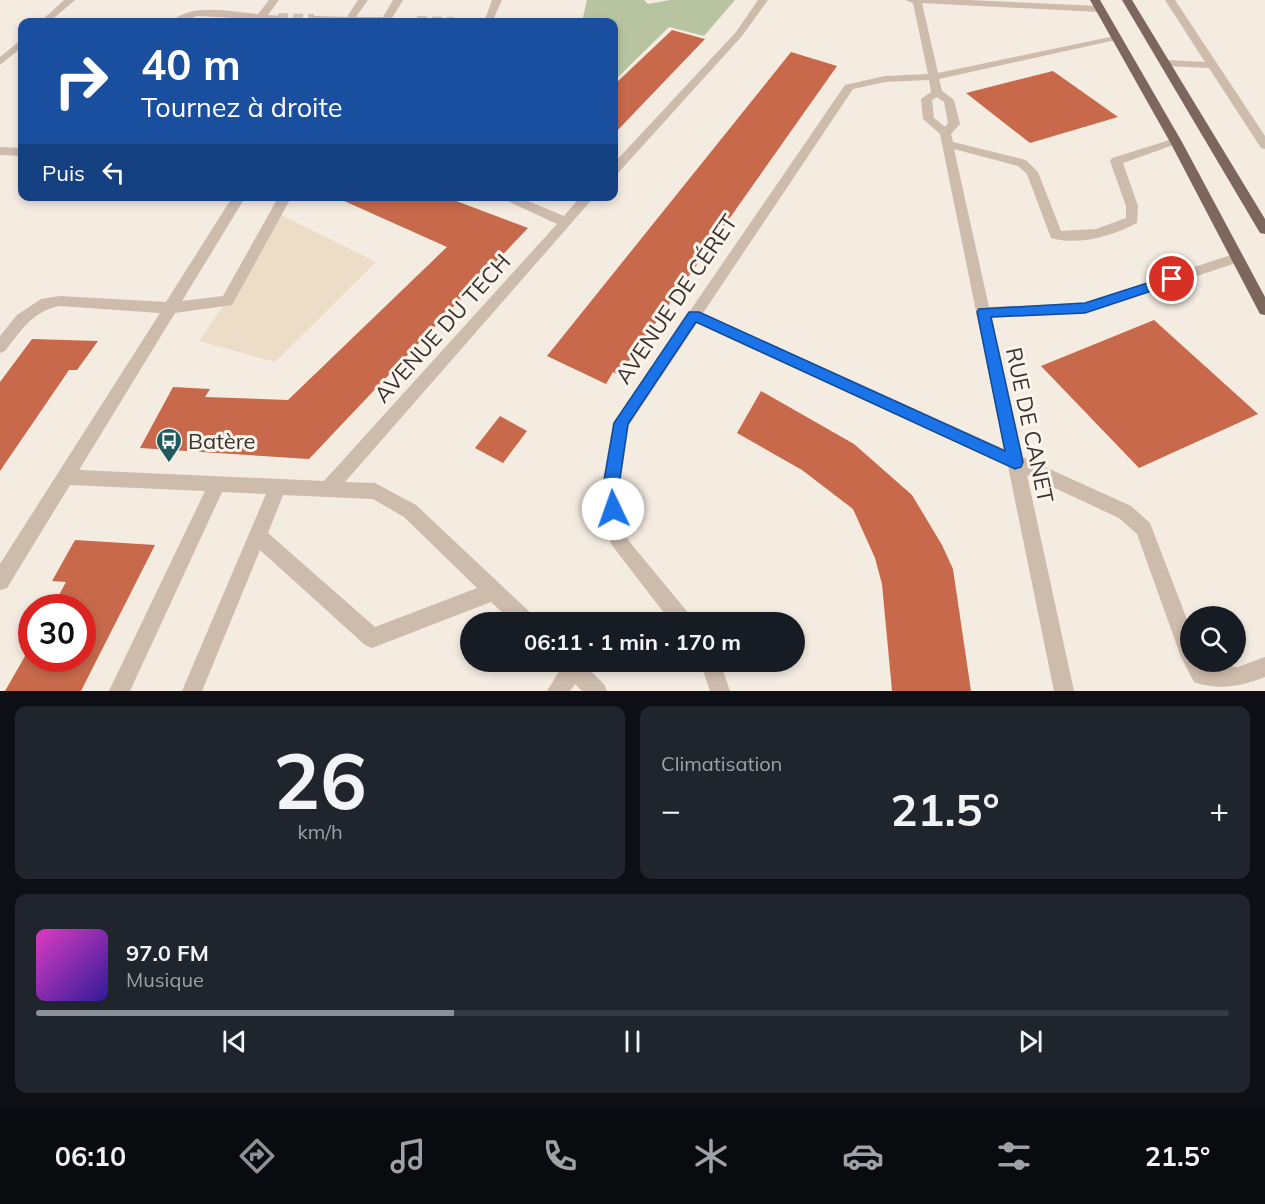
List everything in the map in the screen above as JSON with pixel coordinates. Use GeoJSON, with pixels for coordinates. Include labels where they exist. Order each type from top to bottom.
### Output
{"type":"FeatureCollection","features":[{"type":"Feature","properties":{"kind":"main road"},"geometry":{"type":"LineString","coordinates":[[1127,0],[1265,230]]}},
{"type":"Feature","properties":{"kind":"main road"},"geometry":{"type":"LineString","coordinates":[[1097,5],[1176,142],[1265,310]]}},
{"type":"Feature","properties":{"kind":"street"},"geometry":{"type":"LineString","coordinates":[[49,18],[70,0]]}},
{"type":"Feature","properties":{"kind":"street"},"geometry":{"type":"LineString","coordinates":[[260,18],[274,0]]}},
{"type":"Feature","properties":{"kind":"street"},"geometry":{"type":"LineString","coordinates":[[351,18],[363,0]]}},
{"type":"Feature","properties":{"kind":"street"},"geometry":{"type":"LineString","coordinates":[[388,18],[398,0]]}},
{"type":"Feature","properties":{"kind":"street"},"geometry":{"type":"LineString","coordinates":[[490,18],[497,0]]}},
{"type":"Feature","properties":{"kind":"street"},"geometry":{"type":"LineString","coordinates":[[618,166],[739,34],[763,0]]}},
{"type":"Feature","properties":{"kind":"street"},"geometry":{"type":"LineString","coordinates":[[910,0],[1097,5]]}},
{"type":"Feature","properties":{"kind":"street","name":"RUE DE CANET"},"geometry":{"type":"LineString","coordinates":[[917,0],[937,93],[948,100],[952,112],[954,124],[946,138]]}},
{"type":"Feature","properties":{"kind":"street"},"geometry":{"type":"LineString","coordinates":[[1170,0],[1265,145]]}},
{"type":"Feature","properties":{"kind":"street"},"geometry":{"type":"LineString","coordinates":[[182,18],[189,14],[236,18]]}},
{"type":"Feature","properties":{"kind":"street","name":"AVENUE DE CÉRET"},"geometry":{"type":"LineString","coordinates":[[675,612],[620,544],[610,492],[621,423],[849,87],[885,79],[933,77],[1115,39]]}},
{"type":"Feature","properties":{"kind":"street"},"geometry":{"type":"LineString","coordinates":[[0,62],[18,46]]}},
{"type":"Feature","properties":{"kind":"street"},"geometry":{"type":"LineString","coordinates":[[1166,63],[1212,65]]}},
{"type":"Feature","properties":{"kind":"street","name":"RUE DE CANET"},"geometry":{"type":"LineString","coordinates":[[937,93],[926,99],[928,119],[946,138],[1064,691]]}},
{"type":"Feature","properties":{"kind":"street"},"geometry":{"type":"LineString","coordinates":[[946,138],[1022,164],[1032,172],[1056,235],[1078,237],[1116,229],[1132,220],[1132,206],[1116,161],[1176,142]]}},
{"type":"Feature","properties":{"kind":"street"},"geometry":{"type":"LineString","coordinates":[[0,151],[18,152]]}},
{"type":"Feature","properties":{"kind":"street"},"geometry":{"type":"LineString","coordinates":[[0,581],[237,201]]}},
{"type":"Feature","properties":{"kind":"street"},"geometry":{"type":"LineString","coordinates":[[0,347],[22,319],[41,304],[60,302],[171,308],[226,301],[283,201]]}},
{"type":"Feature","properties":{"kind":"street"},"geometry":{"type":"LineString","coordinates":[[515,201],[565,222]]}},
{"type":"Feature","properties":{"kind":"street","name":"AVENUE DU TECH"},"geometry":{"type":"LineString","coordinates":[[328,489],[584,201]]}},
{"type":"Feature","properties":{"kind":"street"},"geometry":{"type":"LineString","coordinates":[[984,312],[1085,308],[1237,258]]}},
{"type":"Feature","properties":{"kind":"street"},"geometry":{"type":"LineString","coordinates":[[694,315],[1125,512],[1144,529],[1180,627]]}},
{"type":"Feature","properties":{"kind":"street"},"geometry":{"type":"LineString","coordinates":[[66,477],[375,491],[410,511],[516,612]]}},
{"type":"Feature","properties":{"kind":"street"},"geometry":{"type":"LineString","coordinates":[[119,691],[217,483]]}},
{"type":"Feature","properties":{"kind":"street"},"geometry":{"type":"LineString","coordinates":[[192,691],[278,486]]}},
{"type":"Feature","properties":{"kind":"street"},"geometry":{"type":"LineString","coordinates":[[257,535],[372,638],[494,591]]}},
{"type":"Feature","properties":{"kind":"street"},"geometry":{"type":"LineString","coordinates":[[1199,672],[1201,675],[1238,678],[1265,667]]}},
{"type":"Feature","properties":{"kind":"street"},"geometry":{"type":"LineString","coordinates":[[557,691],[566,672]]}},
{"type":"Feature","properties":{"kind":"street"},"geometry":{"type":"LineString","coordinates":[[577,672],[597,691]]}},
{"type":"Feature","properties":{"kind":"street"},"geometry":{"type":"LineString","coordinates":[[713,672],[720,691]]}},
{"type":"Feature","properties":{"kind":"green space"},"geometry":{"type":"Polygon","coordinates":[[[587,0],[644,0],[648,4],[670,0],[735,0],[704,36],[669,27],[618,77],[618,18],[583,18],[587,0]]]}},
{"type":"Feature","properties":{"kind":"shaded area"},"geometry":{"type":"Polygon","coordinates":[[[277,213],[376,262],[275,362],[199,341],[227,301],[277,213]]]}},
{"type":"Feature","properties":{"kind":"building"},"geometry":{"type":"Polygon","coordinates":[[[672,30],[705,39],[618,130],[618,81],[672,30]]]}},
{"type":"Feature","properties":{"kind":"building"},"geometry":{"type":"Polygon","coordinates":[[[791,52],[837,66],[619,375],[613,372],[606,384],[547,356],[791,52]]]}},
{"type":"Feature","properties":{"kind":"building"},"geometry":{"type":"Polygon","coordinates":[[[1053,71],[1118,117],[1030,143],[966,93],[1053,71]]]}},
{"type":"Feature","properties":{"kind":"building"},"geometry":{"type":"Polygon","coordinates":[[[344,201],[456,201],[528,228],[309,459],[140,448],[173,387],[210,389],[205,397],[288,400],[447,247],[344,201]]]}},
{"type":"Feature","properties":{"kind":"building"},"geometry":{"type":"Polygon","coordinates":[[[1154,320],[1258,414],[1139,468],[1041,366],[1154,320]]]}},
{"type":"Feature","properties":{"kind":"building"},"geometry":{"type":"Polygon","coordinates":[[[32,339],[98,341],[77,370],[69,370],[0,471],[0,382],[32,339]]]}},
{"type":"Feature","properties":{"kind":"building"},"geometry":{"type":"Polygon","coordinates":[[[761,391],[854,444],[912,495],[942,545],[953,569],[971,691],[892,691],[882,584],[875,558],[853,509],[802,470],[737,433],[761,391]]]}},
{"type":"Feature","properties":{"kind":"building"},"geometry":{"type":"Polygon","coordinates":[[[500,416],[527,431],[503,463],[475,448],[500,416]]]}},
{"type":"Feature","properties":{"kind":"building"},"geometry":{"type":"Polygon","coordinates":[[[75,540],[155,545],[96,661],[96,594],[60,594],[66,582],[52,581],[75,540]]]}},
{"type":"Feature","properties":{"kind":"building"},"geometry":{"type":"Polygon","coordinates":[[[18,668],[18,672],[91,672],[81,691],[5,691],[18,668]]]}},
{"type":"Feature","properties":{"kind":"place","name":"Batère"},"geometry":{"type":"Point","coordinates":[169,464]}},
{"type":"Feature","properties":{"kind":"route"},"geometry":{"type":"LineString","coordinates":[[613,509],[610,492],[621,423],[694,315],[1015,462],[984,312],[1085,308],[1172,279]]}}]}
